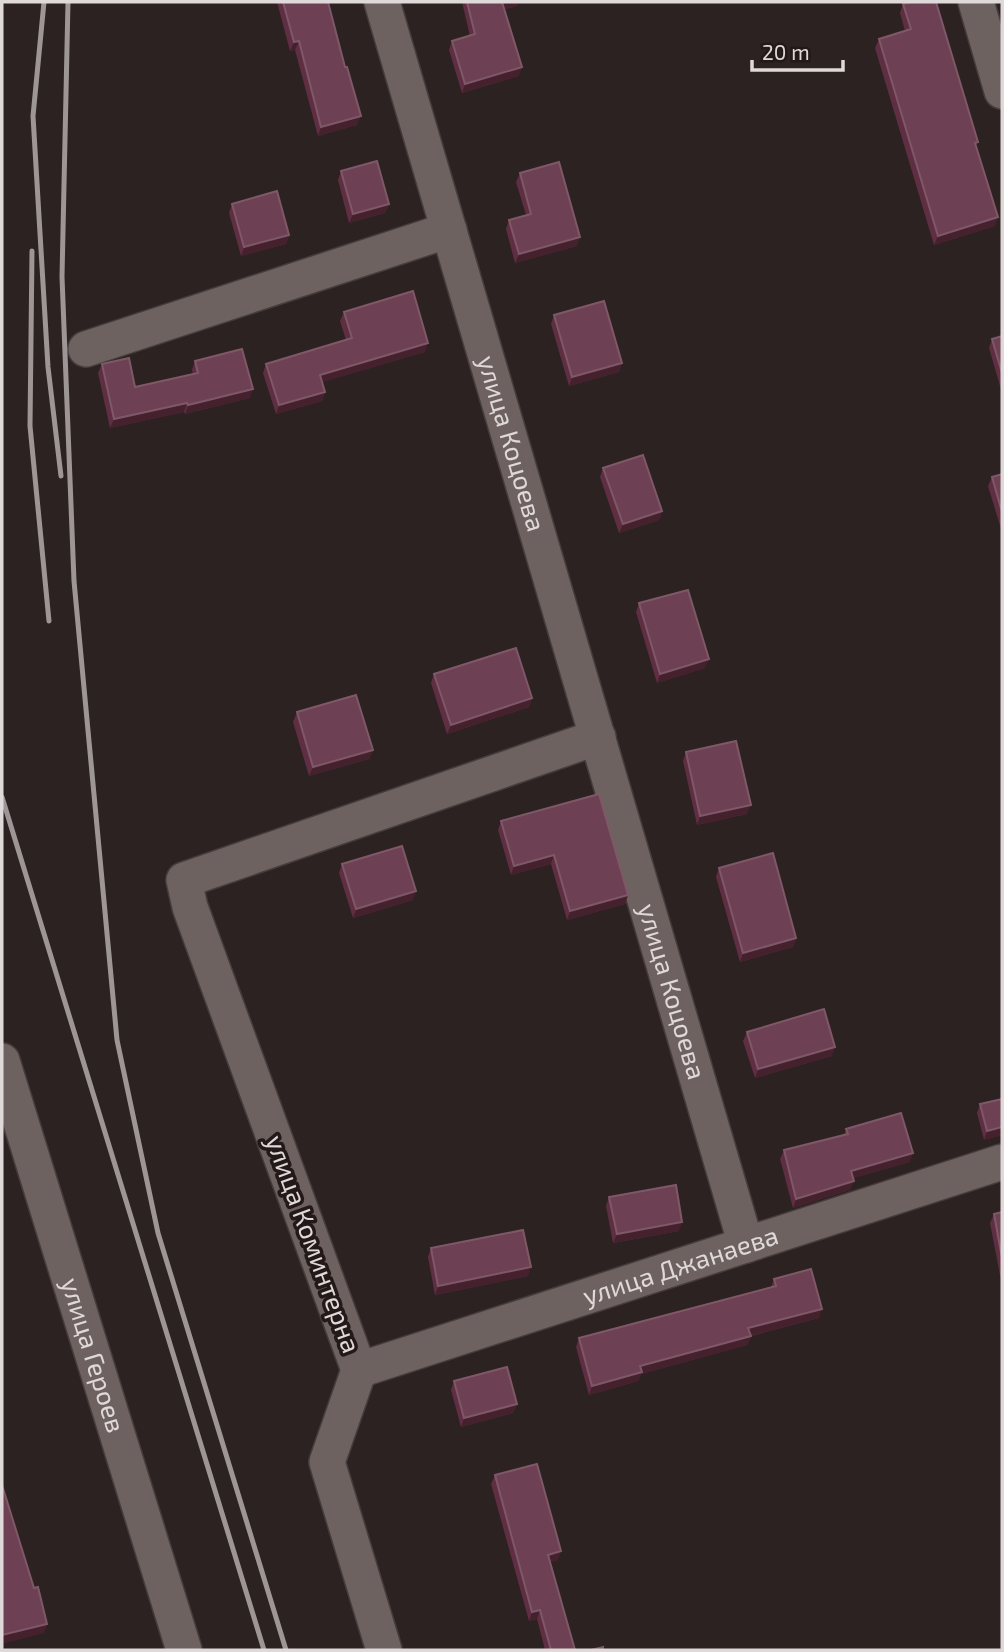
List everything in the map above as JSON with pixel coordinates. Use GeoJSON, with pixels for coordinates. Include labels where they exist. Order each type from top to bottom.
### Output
{"type":"FeatureCollection","features":[{"type":"Feature","properties":{"kind":"street","name":"улица Коцоева"},"geometry":{"type":"LineString","coordinates":[[382,2],[746,1245]]}},
{"type":"Feature","properties":{"kind":"street"},"geometry":{"type":"LineString","coordinates":[[976,2],[1002,91]]}},
{"type":"Feature","properties":{"kind":"street"},"geometry":{"type":"LineString","coordinates":[[86,349],[449,230]]}},
{"type":"Feature","properties":{"kind":"street","name":"улица Коминтерна"},"geometry":{"type":"LineString","coordinates":[[384,1650],[327,1462],[359,1370],[190,907],[184,880],[598,737]]}},
{"type":"Feature","properties":{"kind":"street","name":"улица Героев"},"geometry":{"type":"LineString","coordinates":[[2,1061],[184,1650]]}},
{"type":"Feature","properties":{"kind":"street","name":"улица Джанаева"},"geometry":{"type":"LineString","coordinates":[[359,1370],[1002,1162]]}},
{"type":"Feature","properties":{"kind":"building"},"geometry":{"type":"Polygon","coordinates":[[[283,2],[328,2],[361,116],[321,127],[299,41],[294,42],[283,2]]]}},
{"type":"Feature","properties":{"kind":"building"},"geometry":{"type":"Polygon","coordinates":[[[467,2],[502,2],[522,67],[465,84],[452,41],[475,34],[467,2]]]}},
{"type":"Feature","properties":{"kind":"building"},"geometry":{"type":"Polygon","coordinates":[[[936,2],[998,217],[938,236],[879,39],[911,29],[903,4],[936,2]]]}},
{"type":"Feature","properties":{"kind":"building"},"geometry":{"type":"Polygon","coordinates":[[[377,161],[389,204],[353,214],[341,171],[377,161]]]}},
{"type":"Feature","properties":{"kind":"building"},"geometry":{"type":"Polygon","coordinates":[[[559,162],[580,237],[519,254],[509,220],[531,214],[520,173],[559,162]]]}},
{"type":"Feature","properties":{"kind":"building"},"geometry":{"type":"Polygon","coordinates":[[[277,191],[289,235],[244,247],[232,204],[277,191]]]}},
{"type":"Feature","properties":{"kind":"building"},"geometry":{"type":"Polygon","coordinates":[[[413,291],[428,343],[320,375],[325,392],[279,405],[266,364],[352,338],[344,312],[413,291]]]}},
{"type":"Feature","properties":{"kind":"building"},"geometry":{"type":"Polygon","coordinates":[[[604,301],[622,363],[572,377],[554,315],[604,301]]]}},
{"type":"Feature","properties":{"kind":"building"},"geometry":{"type":"Polygon","coordinates":[[[1002,336],[1002,373],[992,339],[1002,336]]]}},
{"type":"Feature","properties":{"kind":"building"},"geometry":{"type":"Polygon","coordinates":[[[242,349],[253,389],[114,419],[102,364],[129,358],[135,387],[198,373],[195,361],[242,349]]]}},
{"type":"Feature","properties":{"kind":"building"},"geometry":{"type":"Polygon","coordinates":[[[643,455],[662,511],[623,524],[603,468],[643,455]]]}},
{"type":"Feature","properties":{"kind":"building"},"geometry":{"type":"Polygon","coordinates":[[[1002,474],[1002,512],[992,477],[1002,474]]]}},
{"type":"Feature","properties":{"kind":"building"},"geometry":{"type":"Polygon","coordinates":[[[688,590],[709,659],[660,674],[639,603],[688,590]]]}},
{"type":"Feature","properties":{"kind":"building"},"geometry":{"type":"Polygon","coordinates":[[[516,648],[532,698],[451,725],[434,674],[516,648]]]}},
{"type":"Feature","properties":{"kind":"building"},"geometry":{"type":"Polygon","coordinates":[[[356,695],[373,750],[313,767],[297,712],[356,695]]]}},
{"type":"Feature","properties":{"kind":"building"},"geometry":{"type":"Polygon","coordinates":[[[736,741],[751,805],[700,816],[686,752],[736,741]]]}},
{"type":"Feature","properties":{"kind":"building"},"geometry":{"type":"Polygon","coordinates":[[[599,794],[628,895],[570,911],[554,855],[514,866],[501,821],[599,794]]]}},
{"type":"Feature","properties":{"kind":"building"},"geometry":{"type":"Polygon","coordinates":[[[402,846],[416,891],[356,909],[342,864],[402,846]]]}},
{"type":"Feature","properties":{"kind":"building"},"geometry":{"type":"Polygon","coordinates":[[[773,853],[796,938],[743,953],[719,868],[773,853]]]}},
{"type":"Feature","properties":{"kind":"building"},"geometry":{"type":"Polygon","coordinates":[[[824,1009],[835,1047],[758,1069],[747,1032],[824,1009]]]}},
{"type":"Feature","properties":{"kind":"building"},"geometry":{"type":"Polygon","coordinates":[[[1002,1099],[1002,1127],[987,1131],[980,1104],[1002,1099]]]}},
{"type":"Feature","properties":{"kind":"building"},"geometry":{"type":"Polygon","coordinates":[[[901,1113],[913,1153],[851,1171],[854,1181],[796,1199],[784,1150],[848,1134],[846,1129],[901,1113]]]}},
{"type":"Feature","properties":{"kind":"building"},"geometry":{"type":"Polygon","coordinates":[[[676,1185],[682,1222],[617,1234],[609,1197],[676,1185]]]}},
{"type":"Feature","properties":{"kind":"building"},"geometry":{"type":"Polygon","coordinates":[[[1002,1212],[1002,1258],[994,1214],[1002,1212]]]}},
{"type":"Feature","properties":{"kind":"building"},"geometry":{"type":"Polygon","coordinates":[[[523,1230],[531,1267],[438,1286],[431,1248],[523,1230]]]}},
{"type":"Feature","properties":{"kind":"building"},"geometry":{"type":"Polygon","coordinates":[[[811,1269],[822,1309],[748,1328],[751,1336],[640,1366],[642,1372],[592,1386],[579,1338],[776,1286],[774,1279],[811,1269]]]}},
{"type":"Feature","properties":{"kind":"building"},"geometry":{"type":"Polygon","coordinates":[[[507,1367],[517,1404],[464,1418],[454,1381],[507,1367]]]}},
{"type":"Feature","properties":{"kind":"building"},"geometry":{"type":"Polygon","coordinates":[[[537,1464],[561,1551],[548,1555],[575,1650],[551,1650],[540,1610],[532,1612],[495,1475],[537,1464]]]}},
{"type":"Feature","properties":{"kind":"building"},"geometry":{"type":"Polygon","coordinates":[[[2,1485],[34,1588],[38,1587],[47,1624],[2,1635],[2,1485]]]}},
{"type":"Feature","properties":{"kind":"railway"},"geometry":{"type":"LineString","coordinates":[[44,2],[33,116],[48,367],[61,476]]}},
{"type":"Feature","properties":{"kind":"railway"},"geometry":{"type":"LineString","coordinates":[[68,2],[62,277],[74,581],[117,1040],[158,1233],[286,1650]]}},
{"type":"Feature","properties":{"kind":"railway"},"geometry":{"type":"LineString","coordinates":[[32,251],[30,426],[49,621]]}},
{"type":"Feature","properties":{"kind":"railway"},"geometry":{"type":"LineString","coordinates":[[2,797],[264,1650]]}}]}
